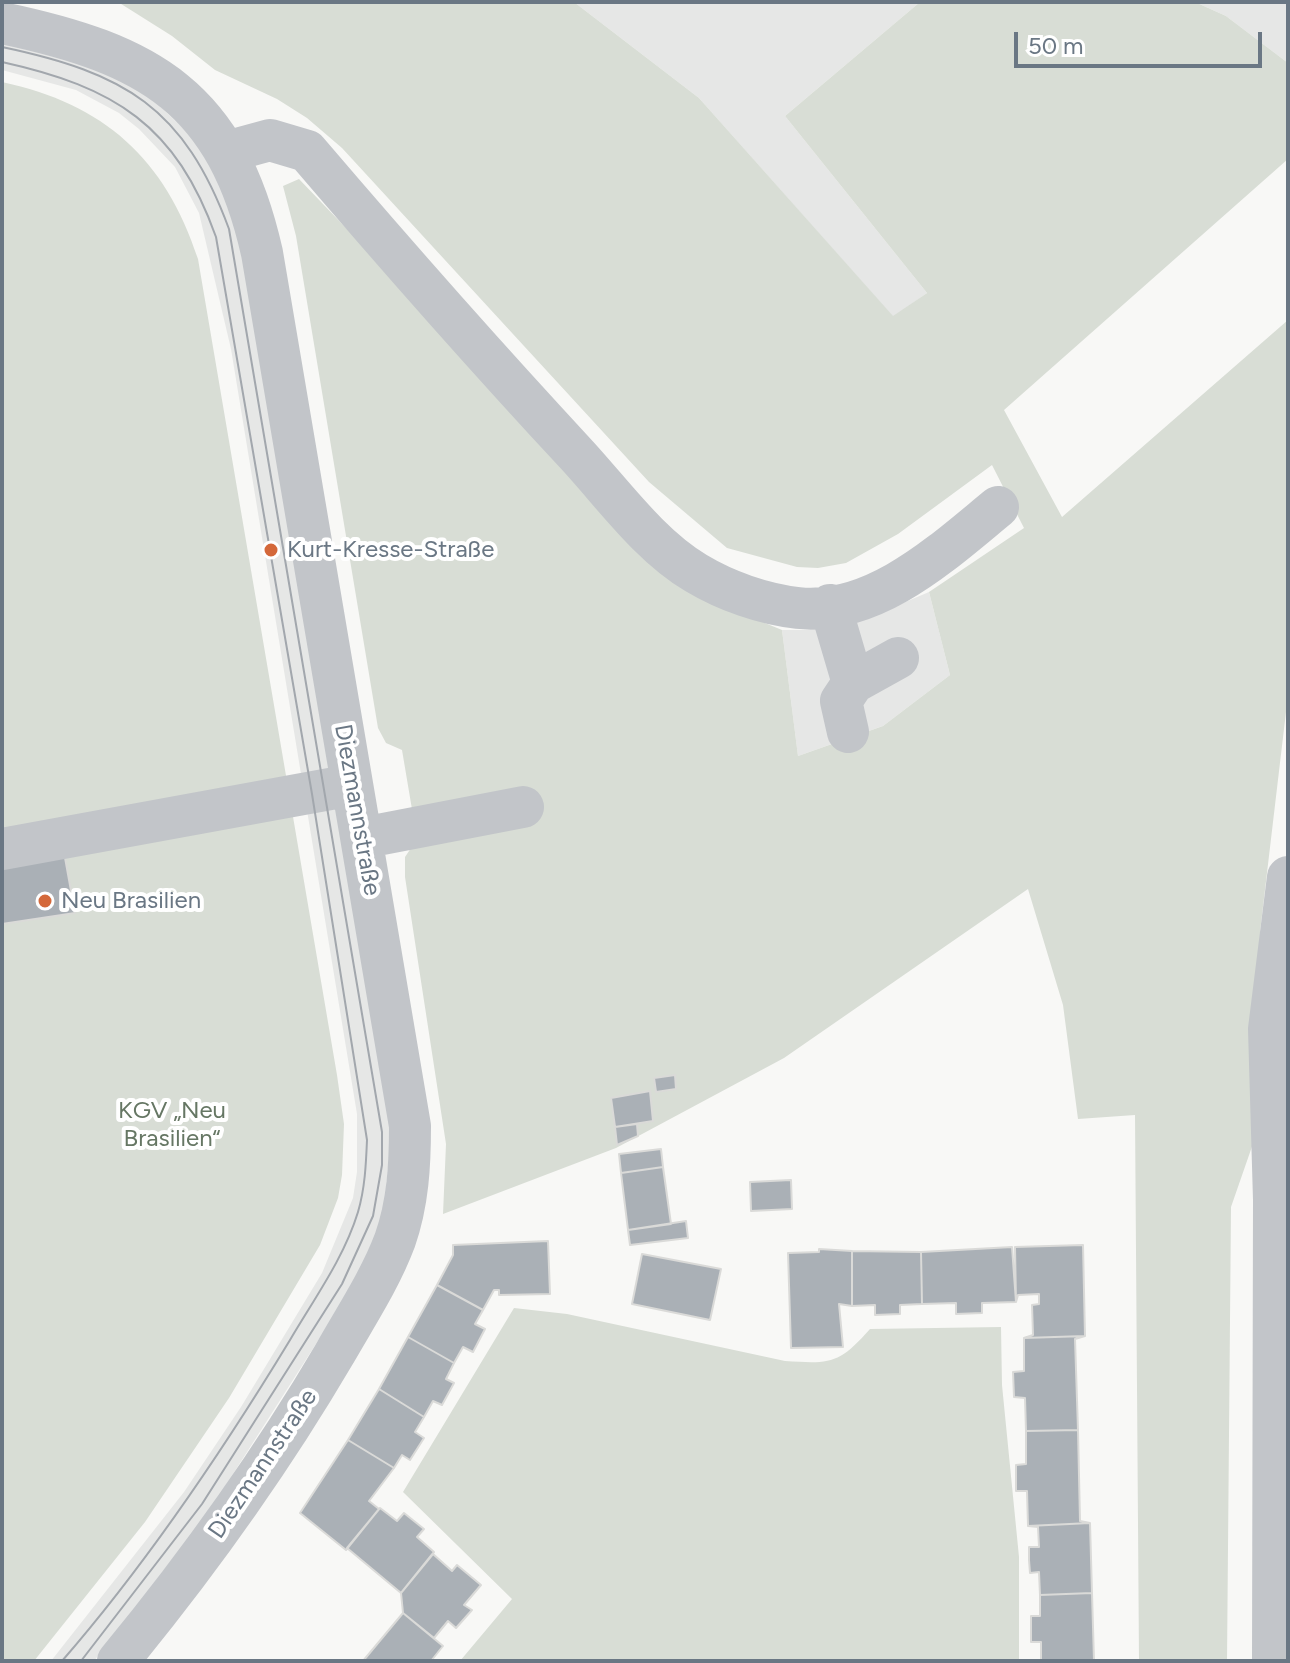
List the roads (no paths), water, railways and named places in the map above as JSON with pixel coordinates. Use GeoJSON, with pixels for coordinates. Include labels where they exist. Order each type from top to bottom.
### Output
{"type":"FeatureCollection","features":[{"type":"Feature","properties":{"kind":"street","name":"Diezmannstraße"},"geometry":{"type":"LineString","coordinates":[[2,23],[109,51],[154,74],[194,109],[226,152],[248,196],[262,253],[410,1126],[406,1193],[395,1240],[367,1297],[267,1462],[190,1571],[118,1661]]}},
{"type":"Feature","properties":{"kind":"street"},"geometry":{"type":"LineString","coordinates":[[226,152],[270,140],[307,151],[478,348],[657,542],[694,572],[738,594],[800,608],[830,605],[883,590],[943,552],[998,507]]}},
{"type":"Feature","properties":{"kind":"street"},"geometry":{"type":"LineString","coordinates":[[830,605],[853,683]]}},
{"type":"Feature","properties":{"kind":"street"},"geometry":{"type":"LineString","coordinates":[[848,732],[841,701],[853,683],[898,658]]}},
{"type":"Feature","properties":{"kind":"street"},"geometry":{"type":"LineString","coordinates":[[2,849],[352,785]]}},
{"type":"Feature","properties":{"kind":"street"},"geometry":{"type":"LineString","coordinates":[[362,838],[523,807]]}},
{"type":"Feature","properties":{"kind":"street"},"geometry":{"type":"LineString","coordinates":[[1273,1661],[1274,1200],[1269,1029],[1288,877]]}},
{"type":"Feature","properties":{"kind":"tram line"},"geometry":{"type":"LineString","coordinates":[[2,47],[83,69],[145,102],[170,125],[192,153],[229,229],[382,1132],[382,1165],[373,1216],[342,1284],[202,1504],[81,1661]]}},
{"type":"Feature","properties":{"kind":"tram line"},"geometry":{"type":"LineString","coordinates":[[2,62],[77,84],[109,99],[136,117],[161,139],[182,166],[200,198],[216,237],[312,794],[367,1140],[364,1185],[358,1212],[328,1278],[183,1505],[124,1585],[62,1661]]}},
{"type":"Feature","properties":{"kind":"place","name":"Kurt-Kresse-Straße"},"geometry":{"type":"Point","coordinates":[271,550]}},
{"type":"Feature","properties":{"kind":"place","name":"Neu Brasilien"},"geometry":{"type":"Point","coordinates":[45,901]}},
{"type":"Feature","properties":{"kind":"park label","name":"KGV „Neu Brasilien“"},"geometry":{"type":"Point","coordinates":[172,1125]}}]}
